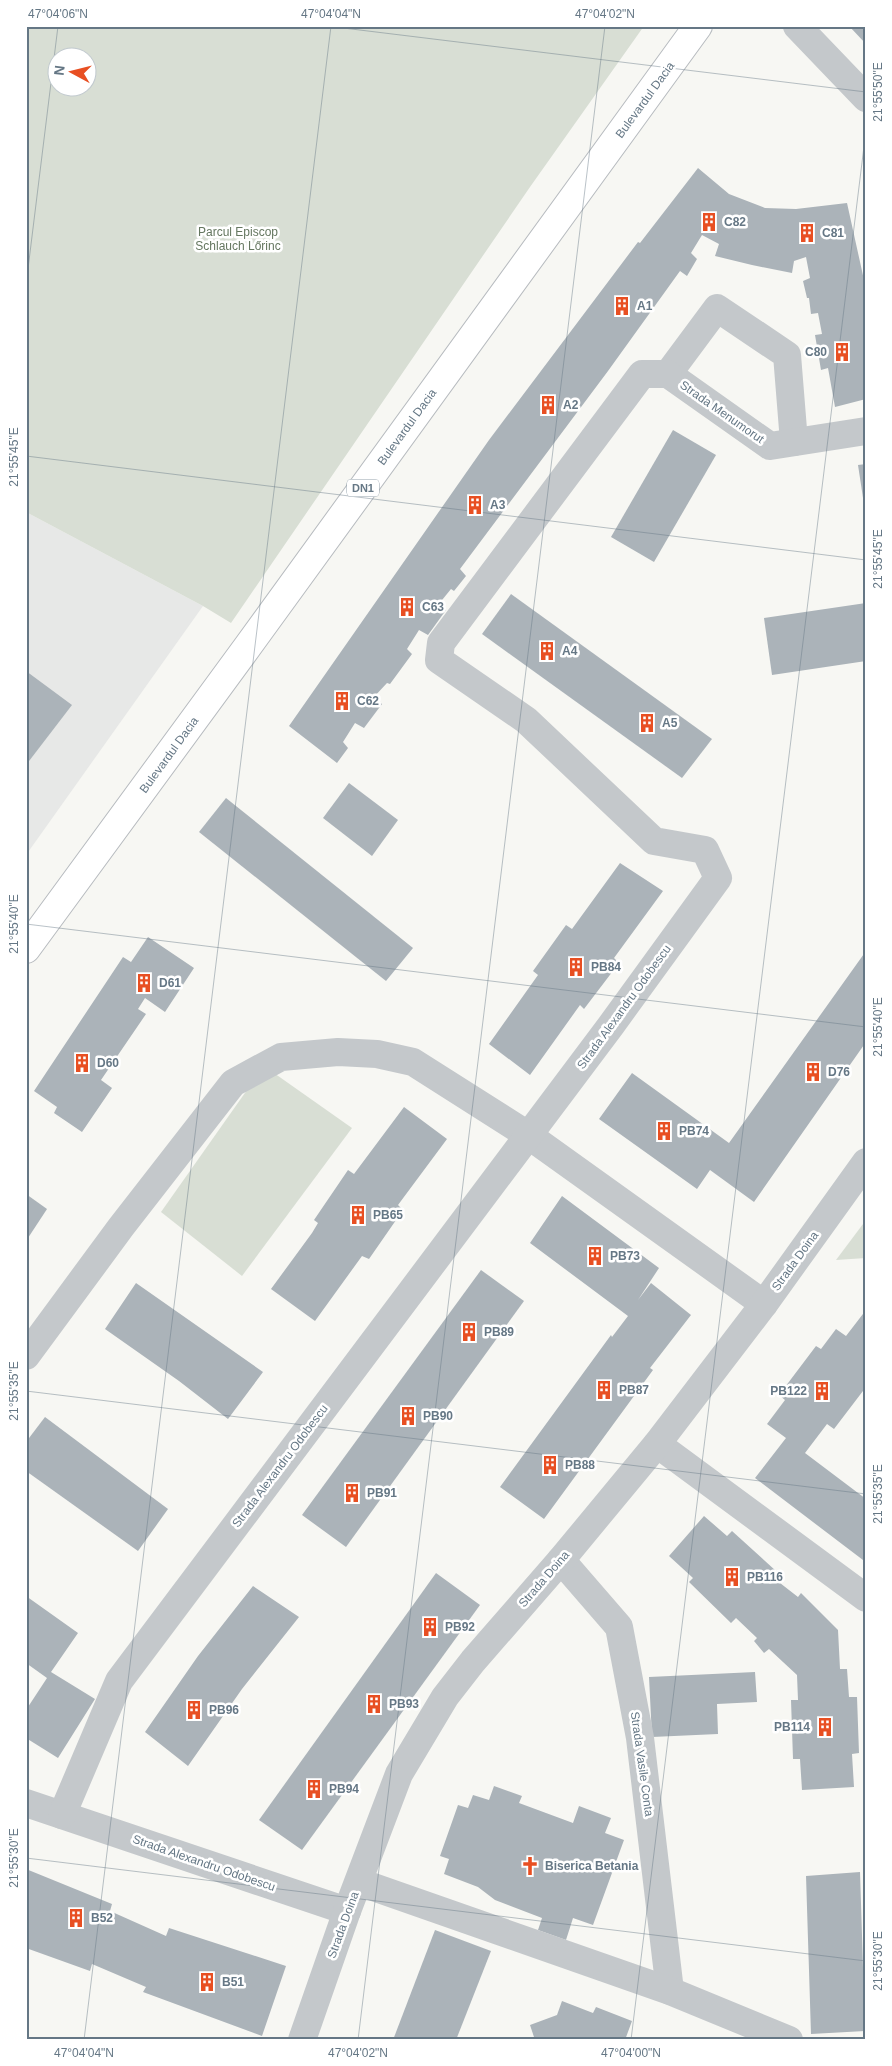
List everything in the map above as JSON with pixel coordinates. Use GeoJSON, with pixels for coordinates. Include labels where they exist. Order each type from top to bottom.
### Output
{"type":"FeatureCollection","features":[{"type":"Feature","properties":{"kind":"main road","name":"Bulevardul Dacia"},"geometry":{"type":"LineString","coordinates":[[26,949],[698,26]]}},
{"type":"Feature","properties":{"kind":"street"},"geometry":{"type":"LineString","coordinates":[[797,26],[866,98]]}},
{"type":"Feature","properties":{"kind":"street"},"geometry":{"type":"LineString","coordinates":[[668,374],[717,308],[787,355],[794,442]]}},
{"type":"Feature","properties":{"kind":"street","name":"Strada Alexandru Odobescu"},"geometry":{"type":"LineString","coordinates":[[62,1814],[119,1681],[612,1024],[718,878],[705,850],[654,841],[526,720],[439,660],[441,644],[642,374],[668,374]]}},
{"type":"Feature","properties":{"kind":"street","name":"Strada Menumorut"},"geometry":{"type":"LineString","coordinates":[[668,374],[770,446],[866,431]]}},
{"type":"Feature","properties":{"kind":"street"},"geometry":{"type":"LineString","coordinates":[[26,1356],[122,1226],[233,1083],[281,1057],[338,1052],[378,1054],[413,1062],[528,1135],[764,1304]]}},
{"type":"Feature","properties":{"kind":"street","name":"Strada Doina"},"geometry":{"type":"LineString","coordinates":[[302,2040],[347,1911],[399,1774],[445,1697],[473,1661],[561,1560],[657,1444],[764,1304],[866,1162]]}},
{"type":"Feature","properties":{"kind":"street"},"geometry":{"type":"LineString","coordinates":[[657,1444],[866,1598]]}},
{"type":"Feature","properties":{"kind":"street","name":"Strada Vasile Conta"},"geometry":{"type":"LineString","coordinates":[[561,1560],[619,1627],[640,1738],[670,1991]]}},
{"type":"Feature","properties":{"kind":"street","name":"Strada Alexandru Odobescu"},"geometry":{"type":"LineString","coordinates":[[26,1804],[62,1814],[347,1911]]}},
{"type":"Feature","properties":{"kind":"street"},"geometry":{"type":"LineString","coordinates":[[358,1882],[670,1991],[789,2040]]}},
{"type":"Feature","properties":{"kind":"shaded area"},"geometry":{"type":"Polygon","coordinates":[[[26,512],[203,606],[26,855],[26,512]]]}},
{"type":"Feature","properties":{"kind":"green space","name":"Parcul Episcop Schlauch Lőrinc"},"geometry":{"type":"Polygon","coordinates":[[[26,26],[644,26],[530,187],[231,623],[203,606],[26,512],[26,26]]]}},
{"type":"Feature","properties":{"kind":"green space"},"geometry":{"type":"Polygon","coordinates":[[[264,1066],[352,1128],[242,1276],[161,1212],[264,1066]]]}},
{"type":"Feature","properties":{"kind":"green space"},"geometry":{"type":"Polygon","coordinates":[[[866,1220],[866,1258],[836,1260],[866,1220]]]}},
{"type":"Feature","properties":{"kind":"building"},"geometry":{"type":"Polygon","coordinates":[[[849,26],[866,26],[866,44],[849,26]]]}},
{"type":"Feature","properties":{"kind":"building"},"geometry":{"type":"Polygon","coordinates":[[[698,168],[729,194],[765,208],[796,209],[847,203],[866,289],[866,399],[835,407],[828,368],[821,370],[815,335],[822,334],[818,313],[811,314],[809,298],[807,298],[803,281],[810,278],[806,257],[794,261],[792,273],[752,265],[715,256],[719,244],[702,235],[691,253],[697,259],[687,276],[680,271],[460,569],[466,576],[454,591],[451,589],[438,605],[446,610],[428,635],[419,630],[407,649],[412,654],[390,684],[387,683],[373,698],[382,704],[364,728],[355,723],[343,742],[348,748],[337,763],[289,726],[489,440],[638,242],[640,243],[698,168]]]}},
{"type":"Feature","properties":{"kind":"building"},"geometry":{"type":"Polygon","coordinates":[[[673,430],[716,455],[654,562],[611,537],[673,430]]]}},
{"type":"Feature","properties":{"kind":"building"},"geometry":{"type":"Polygon","coordinates":[[[866,464],[866,511],[865,511],[858,465],[866,464]]]}},
{"type":"Feature","properties":{"kind":"building"},"geometry":{"type":"Polygon","coordinates":[[[511,594],[712,739],[682,778],[482,634],[511,594]]]}},
{"type":"Feature","properties":{"kind":"building"},"geometry":{"type":"Polygon","coordinates":[[[866,603],[866,661],[772,675],[764,618],[866,603]]]}},
{"type":"Feature","properties":{"kind":"building"},"geometry":{"type":"Polygon","coordinates":[[[26,671],[72,705],[26,765],[26,671]]]}},
{"type":"Feature","properties":{"kind":"building"},"geometry":{"type":"Polygon","coordinates":[[[349,783],[398,820],[372,856],[323,818],[349,783]]]}},
{"type":"Feature","properties":{"kind":"building"},"geometry":{"type":"Polygon","coordinates":[[[226,798],[413,948],[386,981],[199,832],[226,798]]]}},
{"type":"Feature","properties":{"kind":"building"},"geometry":{"type":"Polygon","coordinates":[[[620,863],[663,891],[614,958],[619,963],[584,1009],[580,1005],[530,1075],[489,1044],[538,975],[533,971],[566,925],[572,929],[620,863]]]}},
{"type":"Feature","properties":{"kind":"building"},"geometry":{"type":"Polygon","coordinates":[[[148,937],[194,968],[165,1012],[145,998],[138,1009],[146,1014],[101,1080],[112,1088],[82,1132],[54,1113],[57,1107],[34,1091],[123,957],[131,962],[148,937]]]}},
{"type":"Feature","properties":{"kind":"building"},"geometry":{"type":"Polygon","coordinates":[[[866,951],[866,1042],[754,1202],[710,1170],[697,1189],[599,1119],[632,1073],[729,1143],[866,951]]]}},
{"type":"Feature","properties":{"kind":"building"},"geometry":{"type":"Polygon","coordinates":[[[404,1107],[447,1139],[398,1205],[403,1210],[369,1259],[362,1256],[315,1321],[271,1289],[312,1233],[318,1223],[314,1220],[348,1170],[354,1174],[404,1107]]]}},
{"type":"Feature","properties":{"kind":"building"},"geometry":{"type":"Polygon","coordinates":[[[26,1194],[47,1209],[26,1241],[26,1194]]]}},
{"type":"Feature","properties":{"kind":"building"},"geometry":{"type":"Polygon","coordinates":[[[562,1196],[659,1268],[638,1300],[651,1283],[691,1315],[650,1368],[653,1370],[544,1519],[500,1487],[611,1335],[612,1337],[628,1316],[530,1243],[562,1196]]]}},
{"type":"Feature","properties":{"kind":"building"},"geometry":{"type":"Polygon","coordinates":[[[481,1270],[524,1301],[346,1547],[302,1515],[481,1270]]]}},
{"type":"Feature","properties":{"kind":"building"},"geometry":{"type":"Polygon","coordinates":[[[136,1283],[263,1372],[228,1419],[179,1381],[105,1329],[136,1283]]]}},
{"type":"Feature","properties":{"kind":"building"},"geometry":{"type":"Polygon","coordinates":[[[866,1310],[866,1376],[863,1380],[866,1381],[866,1387],[834,1429],[827,1424],[805,1453],[866,1499],[866,1556],[863,1560],[755,1478],[786,1438],[767,1424],[785,1400],[779,1395],[816,1346],[821,1349],[836,1329],[846,1336],[866,1310]]]}},
{"type":"Feature","properties":{"kind":"building"},"geometry":{"type":"Polygon","coordinates":[[[45,1417],[168,1509],[138,1551],[26,1471],[26,1442],[45,1417]]]}},
{"type":"Feature","properties":{"kind":"building"},"geometry":{"type":"Polygon","coordinates":[[[704,1516],[727,1536],[732,1531],[776,1571],[771,1576],[798,1597],[801,1593],[838,1630],[840,1669],[847,1669],[849,1697],[857,1697],[859,1753],[852,1754],[854,1787],[802,1790],[800,1759],[793,1759],[791,1700],[798,1700],[797,1675],[769,1649],[764,1653],[754,1641],[757,1638],[736,1618],[731,1623],[689,1582],[693,1578],[669,1556],[704,1516]]]}},
{"type":"Feature","properties":{"kind":"building"},"geometry":{"type":"Polygon","coordinates":[[[436,1573],[480,1605],[302,1850],[259,1820],[436,1573]]]}},
{"type":"Feature","properties":{"kind":"building"},"geometry":{"type":"Polygon","coordinates":[[[253,1586],[299,1617],[242,1689],[188,1766],[145,1732],[198,1656],[253,1586]]]}},
{"type":"Feature","properties":{"kind":"building"},"geometry":{"type":"Polygon","coordinates":[[[26,1596],[78,1633],[51,1672],[95,1699],[58,1758],[26,1738],[26,1710],[47,1678],[26,1663],[26,1596]]]}},
{"type":"Feature","properties":{"kind":"building"},"geometry":{"type":"Polygon","coordinates":[[[755,1672],[757,1702],[717,1704],[718,1734],[652,1737],[649,1677],[755,1672]]]}},
{"type":"Feature","properties":{"kind":"building","name":"Biserica Betania"},"geometry":{"type":"Polygon","coordinates":[[[494,1786],[522,1796],[519,1803],[573,1823],[579,1806],[611,1818],[605,1833],[624,1840],[593,1925],[573,1918],[566,1940],[538,1930],[542,1918],[495,1900],[478,1887],[444,1874],[449,1859],[440,1856],[458,1805],[468,1808],[473,1795],[489,1800],[494,1786]]]}},
{"type":"Feature","properties":{"kind":"building"},"geometry":{"type":"Polygon","coordinates":[[[26,1869],[112,1904],[110,1911],[166,1936],[169,1928],[286,1966],[262,2036],[143,1992],[146,1987],[92,1964],[90,1971],[26,1948],[26,1869]]]}},
{"type":"Feature","properties":{"kind":"building"},"geometry":{"type":"Polygon","coordinates":[[[860,1872],[865,2031],[811,2034],[806,1876],[860,1872]]]}},
{"type":"Feature","properties":{"kind":"building"},"geometry":{"type":"Polygon","coordinates":[[[435,1930],[491,1951],[456,2040],[393,2040],[435,1930]]]}},
{"type":"Feature","properties":{"kind":"building"},"geometry":{"type":"Polygon","coordinates":[[[562,2001],[593,2013],[596,2007],[632,2021],[625,2040],[535,2040],[530,2025],[557,2015],[562,2001]]]}},
{"type":"Feature","properties":{"kind":"place","name":"C82"},"geometry":{"type":"Point","coordinates":[709,222]}},
{"type":"Feature","properties":{"kind":"place","name":"C81"},"geometry":{"type":"Point","coordinates":[807,233]}},
{"type":"Feature","properties":{"kind":"place","name":"A1"},"geometry":{"type":"Point","coordinates":[622,306]}},
{"type":"Feature","properties":{"kind":"place","name":"C80"},"geometry":{"type":"Point","coordinates":[842,352]}},
{"type":"Feature","properties":{"kind":"place","name":"A2"},"geometry":{"type":"Point","coordinates":[548,405]}},
{"type":"Feature","properties":{"kind":"place","name":"A3"},"geometry":{"type":"Point","coordinates":[475,505]}},
{"type":"Feature","properties":{"kind":"place","name":"C63"},"geometry":{"type":"Point","coordinates":[407,607]}},
{"type":"Feature","properties":{"kind":"place","name":"A4"},"geometry":{"type":"Point","coordinates":[547,651]}},
{"type":"Feature","properties":{"kind":"place","name":"C62"},"geometry":{"type":"Point","coordinates":[342,701]}},
{"type":"Feature","properties":{"kind":"place","name":"A5"},"geometry":{"type":"Point","coordinates":[647,723]}},
{"type":"Feature","properties":{"kind":"place","name":"PB84"},"geometry":{"type":"Point","coordinates":[576,967]}},
{"type":"Feature","properties":{"kind":"place","name":"D61"},"geometry":{"type":"Point","coordinates":[144,983]}},
{"type":"Feature","properties":{"kind":"place","name":"D60"},"geometry":{"type":"Point","coordinates":[82,1063]}},
{"type":"Feature","properties":{"kind":"place","name":"D76"},"geometry":{"type":"Point","coordinates":[813,1072]}},
{"type":"Feature","properties":{"kind":"place","name":"PB74"},"geometry":{"type":"Point","coordinates":[664,1131]}},
{"type":"Feature","properties":{"kind":"place","name":"PB65"},"geometry":{"type":"Point","coordinates":[358,1215]}},
{"type":"Feature","properties":{"kind":"place","name":"PB73"},"geometry":{"type":"Point","coordinates":[595,1256]}},
{"type":"Feature","properties":{"kind":"place","name":"PB89"},"geometry":{"type":"Point","coordinates":[469,1332]}},
{"type":"Feature","properties":{"kind":"place","name":"PB87"},"geometry":{"type":"Point","coordinates":[604,1390]}},
{"type":"Feature","properties":{"kind":"place","name":"PB122"},"geometry":{"type":"Point","coordinates":[822,1391]}},
{"type":"Feature","properties":{"kind":"place","name":"PB90"},"geometry":{"type":"Point","coordinates":[408,1416]}},
{"type":"Feature","properties":{"kind":"place","name":"PB88"},"geometry":{"type":"Point","coordinates":[550,1465]}},
{"type":"Feature","properties":{"kind":"place","name":"PB91"},"geometry":{"type":"Point","coordinates":[352,1493]}},
{"type":"Feature","properties":{"kind":"place","name":"PB116"},"geometry":{"type":"Point","coordinates":[732,1577]}},
{"type":"Feature","properties":{"kind":"place","name":"PB92"},"geometry":{"type":"Point","coordinates":[430,1627]}},
{"type":"Feature","properties":{"kind":"place","name":"PB93"},"geometry":{"type":"Point","coordinates":[374,1704]}},
{"type":"Feature","properties":{"kind":"place","name":"PB96"},"geometry":{"type":"Point","coordinates":[194,1710]}},
{"type":"Feature","properties":{"kind":"place","name":"PB114"},"geometry":{"type":"Point","coordinates":[825,1727]}},
{"type":"Feature","properties":{"kind":"place","name":"PB94"},"geometry":{"type":"Point","coordinates":[314,1789]}},
{"type":"Feature","properties":{"kind":"place","name":"Biserica Betania"},"geometry":{"type":"Point","coordinates":[530,1866]}},
{"type":"Feature","properties":{"kind":"place","name":"B52"},"geometry":{"type":"Point","coordinates":[76,1918]}},
{"type":"Feature","properties":{"kind":"place","name":"B51"},"geometry":{"type":"Point","coordinates":[207,1982]}}]}
